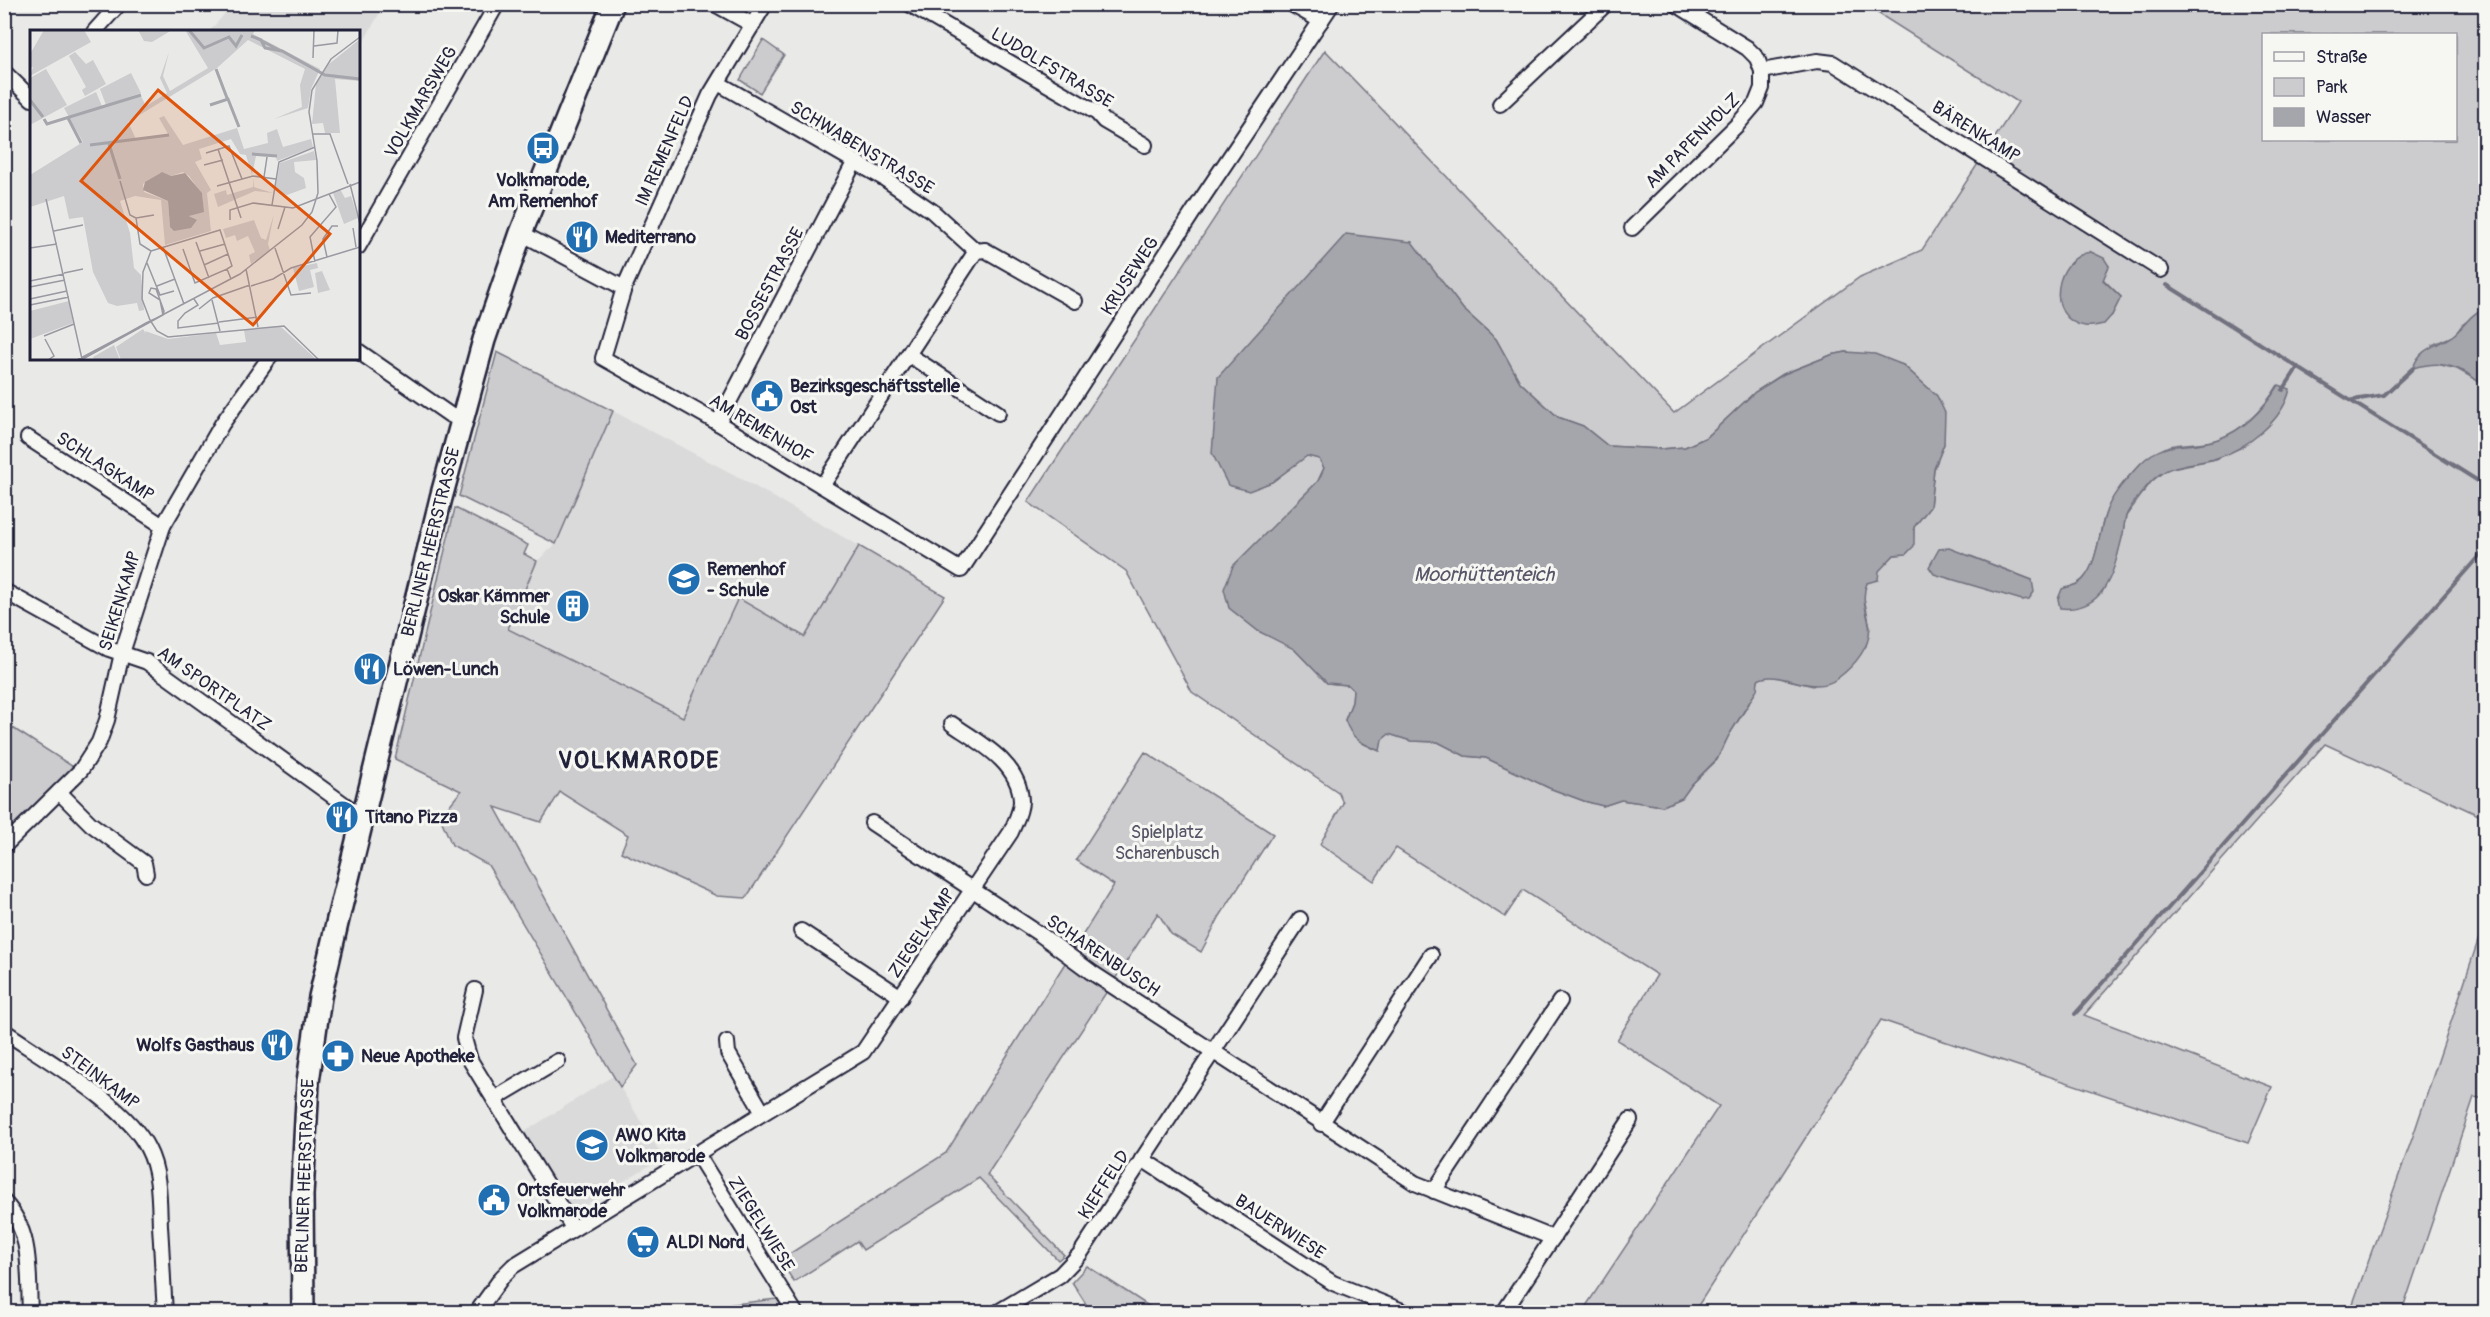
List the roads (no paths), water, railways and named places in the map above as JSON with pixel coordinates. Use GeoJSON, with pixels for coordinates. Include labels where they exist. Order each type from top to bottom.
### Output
{"type":"FeatureCollection","features":[{"type":"Feature","properties":{"kind":"main road","name":"BERLINER HEERSTRASSE"},"geometry":{"type":"LineString","coordinates":[[303,1312],[302,1195],[308,1082],[320,997],[461,420],[484,340],[521,233],[614,4]]}},
{"type":"Feature","properties":{"kind":"street"},"geometry":{"type":"LineString","coordinates":[[96,30],[119,4]]}},
{"type":"Feature","properties":{"kind":"street","name":"VOLKMARSWEG"},"geometry":{"type":"LineString","coordinates":[[360,243],[496,4]]}},
{"type":"Feature","properties":{"kind":"street"},"geometry":{"type":"LineString","coordinates":[[715,4],[753,25]]}},
{"type":"Feature","properties":{"kind":"street","name":"IM REMENFELD"},"geometry":{"type":"LineString","coordinates":[[624,288],[718,83],[765,4]]}},
{"type":"Feature","properties":{"kind":"street","name":"LUDOLFSTRASSE"},"geometry":{"type":"LineString","coordinates":[[909,4],[1096,113],[1104,121],[1145,145]]}},
{"type":"Feature","properties":{"kind":"street"},"geometry":{"type":"LineString","coordinates":[[1291,4],[1321,21]]}},
{"type":"Feature","properties":{"kind":"street","name":"KRUSEWEG"},"geometry":{"type":"LineString","coordinates":[[962,570],[1194,210],[1332,4]]}},
{"type":"Feature","properties":{"kind":"street"},"geometry":{"type":"LineString","coordinates":[[1500,104],[1606,4]]}},
{"type":"Feature","properties":{"kind":"street"},"geometry":{"type":"LineString","coordinates":[[1676,4],[1748,48],[1757,58],[1762,71]]}},
{"type":"Feature","properties":{"kind":"street","name":"BÄRENKAMP"},"geometry":{"type":"LineString","coordinates":[[1762,71],[1816,61],[1833,63],[2161,270]]}},
{"type":"Feature","properties":{"kind":"street","name":"AM PAPENHOLZ"},"geometry":{"type":"LineString","coordinates":[[1632,228],[1756,103],[1762,88],[1762,71]]}},
{"type":"Feature","properties":{"kind":"street"},"geometry":{"type":"LineString","coordinates":[[4,72],[30,97]]}},
{"type":"Feature","properties":{"kind":"street","name":"SCHWABENSTRASSE"},"geometry":{"type":"LineString","coordinates":[[718,83],[885,179],[932,212],[976,250],[985,249],[1075,301]]}},
{"type":"Feature","properties":{"kind":"street","name":"BOSSESTRASSE"},"geometry":{"type":"LineString","coordinates":[[718,423],[855,161]]}},
{"type":"Feature","properties":{"kind":"street"},"geometry":{"type":"LineString","coordinates":[[521,233],[624,288]]}},
{"type":"Feature","properties":{"kind":"street"},"geometry":{"type":"LineString","coordinates":[[822,486],[976,250]]}},
{"type":"Feature","properties":{"kind":"street","name":"AM REMENHOF"},"geometry":{"type":"LineString","coordinates":[[624,288],[603,357],[718,423],[962,570]]}},
{"type":"Feature","properties":{"kind":"street"},"geometry":{"type":"LineString","coordinates":[[360,352],[450,415],[461,420]]}},
{"type":"Feature","properties":{"kind":"street"},"geometry":{"type":"LineString","coordinates":[[909,355],[998,413]]}},
{"type":"Feature","properties":{"kind":"street","name":"SEIKENKAMP"},"geometry":{"type":"LineString","coordinates":[[4,846],[81,770],[99,742],[107,720],[122,653],[163,526],[205,451],[268,360]]}},
{"type":"Feature","properties":{"kind":"street","name":"SCHLAGKAMP"},"geometry":{"type":"LineString","coordinates":[[28,438],[163,526]]}},
{"type":"Feature","properties":{"kind":"street","name":"AM SPORTPLATZ"},"geometry":{"type":"LineString","coordinates":[[4,591],[110,649],[147,662],[352,810],[364,814]]}},
{"type":"Feature","properties":{"kind":"street","name":"ZIEGELKAMP"},"geometry":{"type":"LineString","coordinates":[[477,1312],[502,1277],[513,1266],[863,1052],[1011,832],[1021,801],[1018,788],[1003,762],[993,752],[952,724]]}},
{"type":"Feature","properties":{"kind":"street"},"geometry":{"type":"LineString","coordinates":[[59,792],[92,824],[144,863],[146,874]]}},
{"type":"Feature","properties":{"kind":"street","name":"ZIEGELKAMP"},"geometry":{"type":"LineString","coordinates":[[872,822],[973,889]]}},
{"type":"Feature","properties":{"kind":"street","name":"SCHARENBUSCH"},"geometry":{"type":"LineString","coordinates":[[973,889],[1091,972],[1414,1183],[1553,1238]]}},
{"type":"Feature","properties":{"kind":"street"},"geometry":{"type":"LineString","coordinates":[[1213,1051],[1300,919]]}},
{"type":"Feature","properties":{"kind":"street","name":"ZIEGELKAMP"},"geometry":{"type":"LineString","coordinates":[[801,931],[901,997]]}},
{"type":"Feature","properties":{"kind":"street"},"geometry":{"type":"LineString","coordinates":[[1322,1124],[1431,955]]}},
{"type":"Feature","properties":{"kind":"street"},"geometry":{"type":"LineString","coordinates":[[475,990],[465,1031],[465,1043],[470,1060],[573,1228]]}},
{"type":"Feature","properties":{"kind":"street"},"geometry":{"type":"LineString","coordinates":[[1434,1191],[1560,1001]]}},
{"type":"Feature","properties":{"kind":"street","name":"STEINKAMP"},"geometry":{"type":"LineString","coordinates":[[4,1032],[105,1101],[124,1117],[149,1150],[158,1188],[165,1312]]}},
{"type":"Feature","properties":{"kind":"street"},"geometry":{"type":"LineString","coordinates":[[727,1042],[728,1053],[763,1113]]}},
{"type":"Feature","properties":{"kind":"street","name":"KIEFFELD"},"geometry":{"type":"LineString","coordinates":[[998,1312],[1049,1282],[1069,1267],[1080,1254],[1213,1051]]}},
{"type":"Feature","properties":{"kind":"street"},"geometry":{"type":"LineString","coordinates":[[494,1099],[558,1061]]}},
{"type":"Feature","properties":{"kind":"street"},"geometry":{"type":"LineString","coordinates":[[1504,1312],[1630,1120]]}},
{"type":"Feature","properties":{"kind":"street","name":"ZIEGELWIESE"},"geometry":{"type":"LineString","coordinates":[[697,1154],[795,1312]]}},
{"type":"Feature","properties":{"kind":"street","name":"BAUERWIESE"},"geometry":{"type":"LineString","coordinates":[[1142,1159],[1333,1283],[1405,1312]]}},
{"type":"Feature","properties":{"kind":"street"},"geometry":{"type":"LineString","coordinates":[[4,1202],[17,1217],[23,1231],[27,1250],[30,1312]]}},
{"type":"Feature","properties":{"kind":"water","name":"Moorhüttenteich"},"geometry":{"type":"Polygon","coordinates":[[[1346,234],[1412,242],[1463,309],[1496,339],[1520,382],[1558,417],[1583,426],[1608,446],[1661,449],[1685,447],[1707,437],[1755,392],[1784,374],[1831,355],[1846,352],[1875,354],[1903,365],[1937,396],[1945,413],[1944,444],[1934,469],[1930,507],[1914,527],[1914,546],[1906,554],[1894,555],[1879,571],[1878,580],[1867,583],[1864,599],[1869,624],[1868,640],[1856,661],[1838,678],[1818,685],[1777,677],[1758,680],[1757,690],[1717,759],[1692,784],[1682,798],[1663,806],[1621,800],[1603,806],[1584,801],[1549,788],[1486,758],[1465,756],[1438,742],[1411,741],[1389,734],[1382,740],[1380,751],[1358,740],[1345,720],[1352,702],[1353,690],[1348,685],[1327,683],[1294,649],[1258,631],[1229,608],[1224,589],[1233,566],[1318,481],[1324,468],[1319,459],[1307,456],[1272,482],[1249,491],[1228,485],[1212,453],[1218,377],[1346,234]]]}},
{"type":"Feature","properties":{"kind":"water"},"geometry":{"type":"Polygon","coordinates":[[[2091,252],[2104,258],[2109,266],[2103,280],[2121,297],[2112,315],[2104,324],[2087,326],[2072,321],[2063,312],[2059,301],[2059,288],[2062,275],[2069,264],[2079,256],[2091,252]]]}},
{"type":"Feature","properties":{"kind":"water"},"geometry":{"type":"Polygon","coordinates":[[[2485,308],[2485,385],[2452,366],[2433,364],[2413,368],[2424,352],[2452,336],[2474,314],[2485,308]]]}},
{"type":"Feature","properties":{"kind":"water"},"geometry":{"type":"Polygon","coordinates":[[[2279,385],[2290,389],[2286,401],[2280,412],[2262,432],[2240,448],[2217,458],[2165,471],[2150,483],[2126,516],[2116,561],[2111,575],[2098,596],[2088,604],[2076,608],[2060,608],[2058,599],[2062,589],[2079,583],[2089,570],[2107,508],[2120,487],[2141,463],[2160,450],[2208,442],[2237,430],[2253,417],[2279,385]]]}},
{"type":"Feature","properties":{"kind":"water"},"geometry":{"type":"Polygon","coordinates":[[[1949,548],[2032,580],[2034,592],[2029,599],[2022,600],[1934,574],[1929,567],[1939,549],[1949,548]]]}},
{"type":"Feature","properties":{"kind":"waterway"},"geometry":{"type":"LineString","coordinates":[[2167,285],[2486,486]]}},
{"type":"Feature","properties":{"kind":"waterway"},"geometry":{"type":"LineString","coordinates":[[2283,390],[2298,367]]}},
{"type":"Feature","properties":{"kind":"waterway"},"geometry":{"type":"LineString","coordinates":[[2353,400],[2384,395],[2413,368]]}},
{"type":"Feature","properties":{"kind":"waterway"},"geometry":{"type":"LineString","coordinates":[[2075,1014],[2486,548]]}},
{"type":"Feature","properties":{"kind":"place","name":"Volkmarode, Am Remenhof"},"geometry":{"type":"Point","coordinates":[543,148]}},
{"type":"Feature","properties":{"kind":"place","name":"Mediterrano"},"geometry":{"type":"Point","coordinates":[582,237]}},
{"type":"Feature","properties":{"kind":"place","name":"Bezirksgeschäftsstelle Ost"},"geometry":{"type":"Point","coordinates":[767,396]}},
{"type":"Feature","properties":{"kind":"place","name":"Remenhof - Schule"},"geometry":{"type":"Point","coordinates":[684,579]}},
{"type":"Feature","properties":{"kind":"place","name":"Oskar Kämmer Schule"},"geometry":{"type":"Point","coordinates":[573,606]}},
{"type":"Feature","properties":{"kind":"place","name":"Löwen-Lunch"},"geometry":{"type":"Point","coordinates":[370,669]}},
{"type":"Feature","properties":{"kind":"place","name":"Titano Pizza"},"geometry":{"type":"Point","coordinates":[342,817]}},
{"type":"Feature","properties":{"kind":"place","name":"Wolfs Gasthaus"},"geometry":{"type":"Point","coordinates":[277,1045]}},
{"type":"Feature","properties":{"kind":"place","name":"Neue Apotheke"},"geometry":{"type":"Point","coordinates":[338,1056]}},
{"type":"Feature","properties":{"kind":"place","name":"AWO Kita Volkmarode"},"geometry":{"type":"Point","coordinates":[592,1145]}},
{"type":"Feature","properties":{"kind":"place","name":"Ortsfeuerwehr Volkmarode"},"geometry":{"type":"Point","coordinates":[494,1200]}},
{"type":"Feature","properties":{"kind":"place","name":"ALDI Nord"},"geometry":{"type":"Point","coordinates":[643,1242]}},
{"type":"Feature","properties":{"kind":"district","name":"VOLKMARODE"},"geometry":{"type":"Point","coordinates":[639,760]}},
{"type":"Feature","properties":{"kind":"park label","name":"Spielplatz Scharenbusch"},"geometry":{"type":"Point","coordinates":[1167,842]}}]}
